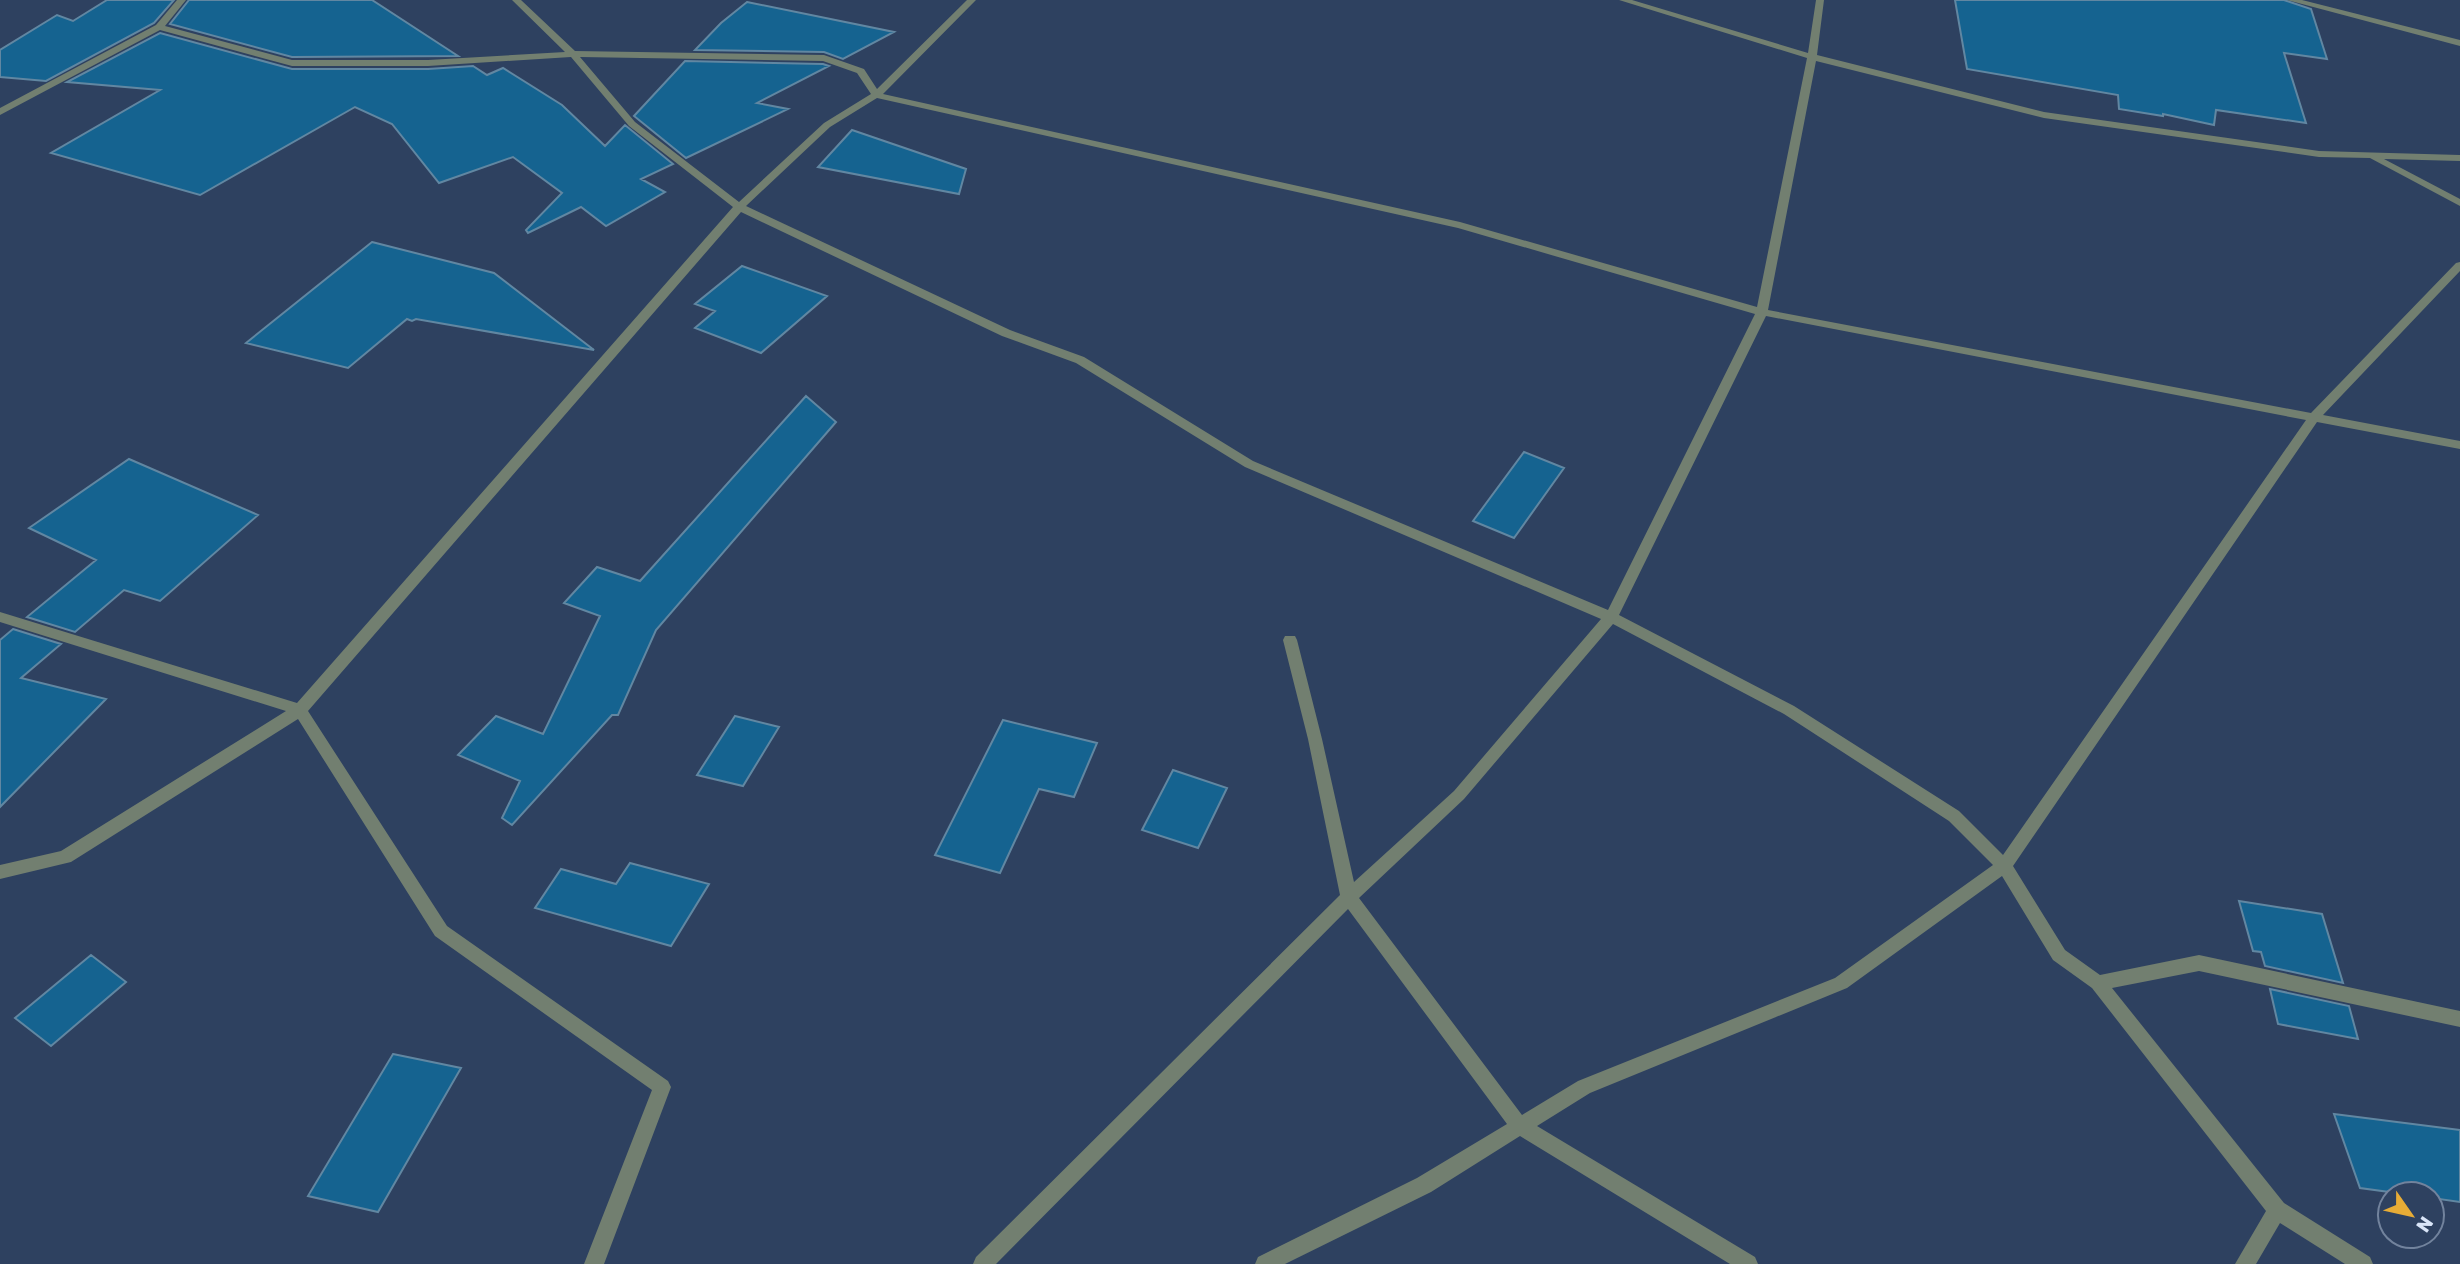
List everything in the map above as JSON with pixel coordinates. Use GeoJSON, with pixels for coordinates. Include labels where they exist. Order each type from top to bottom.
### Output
{"type":"FeatureCollection","features":[{"type":"Feature","properties":{"kind":"street"},"geometry":{"type":"LineString","coordinates":[[0,112],[159,27],[182,0]]}},
{"type":"Feature","properties":{"kind":"street"},"geometry":{"type":"LineString","coordinates":[[516,0],[573,54],[632,124],[739,207],[1006,333],[1080,360],[1249,464],[1612,617],[1789,710],[1954,816],[2004,866],[2059,954],[2098,983],[2277,1210],[2363,1264]]}},
{"type":"Feature","properties":{"kind":"street"},"geometry":{"type":"LineString","coordinates":[[0,872],[65,857],[300,709],[739,207],[827,125],[876,94],[972,0]]}},
{"type":"Feature","properties":{"kind":"street"},"geometry":{"type":"LineString","coordinates":[[1623,0],[1812,57],[2044,115],[2319,153],[2460,159]]}},
{"type":"Feature","properties":{"kind":"street"},"geometry":{"type":"LineString","coordinates":[[983,1264],[1349,897],[1459,795],[1612,617],[1762,312],[1812,57],[1820,0]]}},
{"type":"Feature","properties":{"kind":"street"},"geometry":{"type":"LineString","coordinates":[[2291,0],[2460,43]]}},
{"type":"Feature","properties":{"kind":"street"},"geometry":{"type":"LineString","coordinates":[[159,27],[292,63],[428,63],[573,54],[824,58],[861,71],[876,94],[1460,225],[1762,312],[2460,444]]}},
{"type":"Feature","properties":{"kind":"street"},"geometry":{"type":"LineString","coordinates":[[2372,156],[2460,203]]}},
{"type":"Feature","properties":{"kind":"street"},"geometry":{"type":"LineString","coordinates":[[1265,1264],[1424,1185],[1584,1087],[1841,983],[2004,866],[2315,416],[2460,265]]}},
{"type":"Feature","properties":{"kind":"street"},"geometry":{"type":"LineString","coordinates":[[0,617],[300,709],[442,931],[662,1087],[594,1264]]}},
{"type":"Feature","properties":{"kind":"street"},"geometry":{"type":"LineString","coordinates":[[1290,640],[1315,739],[1349,897],[1518,1125],[1748,1264]]}},
{"type":"Feature","properties":{"kind":"street"},"geometry":{"type":"LineString","coordinates":[[2098,983],[2199,963],[2460,1019]]}},
{"type":"Feature","properties":{"kind":"street"},"geometry":{"type":"LineString","coordinates":[[2245,1264],[2277,1210]]}},
{"type":"Feature","properties":{"kind":"building"},"geometry":{"type":"Polygon","coordinates":[[[107,0],[174,0],[154,23],[46,81],[0,77],[0,50],[57,15],[73,21],[107,0]]]}},
{"type":"Feature","properties":{"kind":"building"},"geometry":{"type":"Polygon","coordinates":[[[189,0],[372,0],[458,56],[292,57],[170,24],[189,0]]]}},
{"type":"Feature","properties":{"kind":"building"},"geometry":{"type":"Polygon","coordinates":[[[1955,0],[2284,0],[2311,9],[2327,59],[2284,53],[2306,123],[2216,110],[2214,125],[2163,114],[2119,109],[2118,95],[1967,69],[1955,0]]]}},
{"type":"Feature","properties":{"kind":"building"},"geometry":{"type":"Polygon","coordinates":[[[747,2],[894,32],[843,59],[824,52],[695,50],[721,23],[747,2]]]}},
{"type":"Feature","properties":{"kind":"building"},"geometry":{"type":"Polygon","coordinates":[[[160,33],[292,69],[428,69],[473,66],[487,75],[503,68],[562,105],[605,146],[625,125],[673,164],[641,179],[665,192],[606,226],[581,207],[528,233],[526,230],[562,193],[513,157],[439,183],[392,124],[355,107],[200,195],[51,153],[160,90],[67,82],[160,33]]]}},
{"type":"Feature","properties":{"kind":"building"},"geometry":{"type":"Polygon","coordinates":[[[685,61],[829,66],[757,103],[788,109],[686,158],[634,116],[685,61]]]}},
{"type":"Feature","properties":{"kind":"building"},"geometry":{"type":"Polygon","coordinates":[[[852,130],[966,169],[959,194],[818,167],[852,130]]]}},
{"type":"Feature","properties":{"kind":"building"},"geometry":{"type":"Polygon","coordinates":[[[372,242],[494,273],[594,350],[416,319],[407,319],[348,368],[246,343],[372,242]]]}},
{"type":"Feature","properties":{"kind":"building"},"geometry":{"type":"Polygon","coordinates":[[[742,266],[827,296],[761,353],[695,328],[715,311],[695,304],[742,266]]]}},
{"type":"Feature","properties":{"kind":"building"},"geometry":{"type":"Polygon","coordinates":[[[806,396],[836,422],[656,630],[618,715],[612,715],[512,825],[502,818],[520,781],[458,755],[496,716],[543,734],[600,616],[564,603],[597,567],[640,581],[806,396]]]}},
{"type":"Feature","properties":{"kind":"building"},"geometry":{"type":"Polygon","coordinates":[[[1524,452],[1564,468],[1514,538],[1473,521],[1524,452]]]}},
{"type":"Feature","properties":{"kind":"building"},"geometry":{"type":"Polygon","coordinates":[[[129,459],[258,515],[160,601],[124,590],[75,632],[27,617],[96,560],[29,528],[129,459]]]}},
{"type":"Feature","properties":{"kind":"building"},"geometry":{"type":"Polygon","coordinates":[[[13,629],[61,644],[21,678],[106,699],[0,807],[0,640],[13,629]]]}},
{"type":"Feature","properties":{"kind":"building"},"geometry":{"type":"Polygon","coordinates":[[[735,716],[779,727],[743,786],[697,775],[735,716]]]}},
{"type":"Feature","properties":{"kind":"building"},"geometry":{"type":"Polygon","coordinates":[[[1003,720],[1097,743],[1074,797],[1039,789],[1000,873],[935,855],[1003,720]]]}},
{"type":"Feature","properties":{"kind":"building"},"geometry":{"type":"Polygon","coordinates":[[[1173,770],[1227,788],[1198,848],[1142,830],[1173,770]]]}},
{"type":"Feature","properties":{"kind":"building"},"geometry":{"type":"Polygon","coordinates":[[[630,863],[709,884],[671,946],[535,908],[561,869],[616,884],[630,863]]]}},
{"type":"Feature","properties":{"kind":"building"},"geometry":{"type":"Polygon","coordinates":[[[2239,901],[2322,914],[2343,983],[2265,966],[2261,952],[2253,951],[2239,901]]]}},
{"type":"Feature","properties":{"kind":"building"},"geometry":{"type":"Polygon","coordinates":[[[91,955],[126,982],[51,1046],[15,1018],[91,955]]]}},
{"type":"Feature","properties":{"kind":"building"},"geometry":{"type":"Polygon","coordinates":[[[2270,989],[2349,1006],[2358,1039],[2278,1024],[2270,989]]]}},
{"type":"Feature","properties":{"kind":"building"},"geometry":{"type":"Polygon","coordinates":[[[393,1054],[461,1068],[378,1212],[308,1196],[393,1054]]]}},
{"type":"Feature","properties":{"kind":"building"},"geometry":{"type":"Polygon","coordinates":[[[2334,1114],[2460,1130],[2460,1202],[2446,1200],[2446,1180],[2376,1180],[2376,1190],[2360,1188],[2334,1114]]]}}]}
